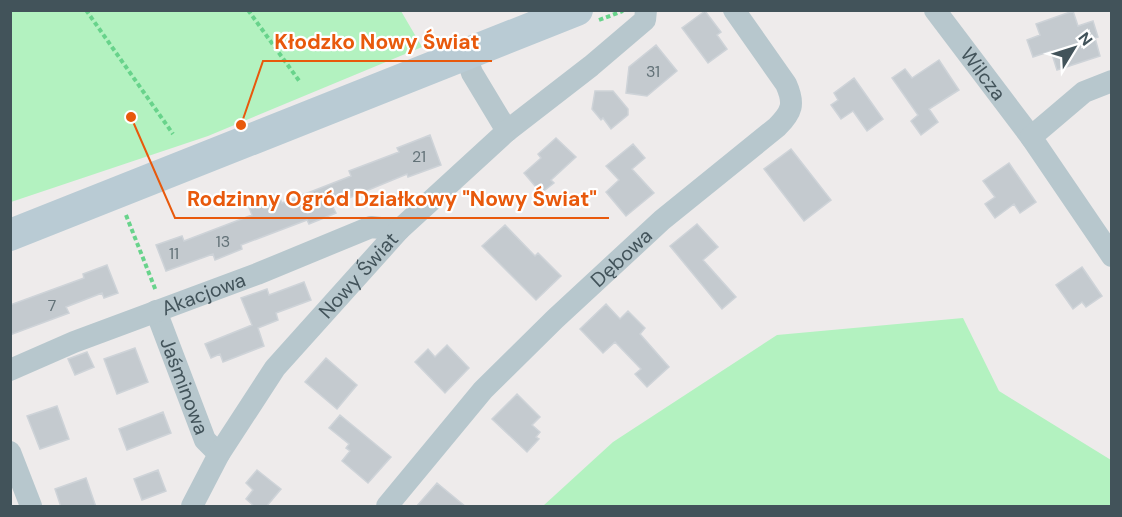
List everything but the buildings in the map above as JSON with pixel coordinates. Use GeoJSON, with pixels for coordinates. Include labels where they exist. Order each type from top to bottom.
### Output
{"type":"FeatureCollection","features":[{"type":"Feature","properties":{"kind":"street"},"geometry":{"type":"LineString","coordinates":[[10,235],[466,56],[577,10]]}},
{"type":"Feature","properties":{"kind":"street","name":"Nowy Świat"},"geometry":{"type":"LineString","coordinates":[[192,507],[219,453],[275,368],[399,230],[507,131],[591,66],[645,20],[646,10]]}},
{"type":"Feature","properties":{"kind":"street","name":"Dębowa"},"geometry":{"type":"LineString","coordinates":[[387,507],[411,474],[483,390],[555,318],[662,220],[789,114],[792,97],[786,84],[734,10]]}},
{"type":"Feature","properties":{"kind":"street","name":"Wilcza"},"geometry":{"type":"LineString","coordinates":[[935,10],[1031,137],[1112,256]]}},
{"type":"Feature","properties":{"kind":"street"},"geometry":{"type":"LineString","coordinates":[[466,56],[472,73],[507,131]]}},
{"type":"Feature","properties":{"kind":"street"},"geometry":{"type":"LineString","coordinates":[[1031,137],[1084,92],[1112,81]]}},
{"type":"Feature","properties":{"kind":"street","name":"Akacjowa"},"geometry":{"type":"LineString","coordinates":[[10,370],[74,342],[257,274],[371,227],[399,230]]}},
{"type":"Feature","properties":{"kind":"street","name":"Jaśminowa"},"geometry":{"type":"LineString","coordinates":[[160,310],[204,440],[219,453]]}},
{"type":"Feature","properties":{"kind":"street"},"geometry":{"type":"LineString","coordinates":[[10,452],[31,507]]}},
{"type":"Feature","properties":{"kind":"path"},"geometry":{"type":"LineString","coordinates":[[86,10],[173,134]]}},
{"type":"Feature","properties":{"kind":"path"},"geometry":{"type":"LineString","coordinates":[[248,10],[300,82]]}},
{"type":"Feature","properties":{"kind":"path"},"geometry":{"type":"LineString","coordinates":[[124,210],[160,310]]}},
{"type":"Feature","properties":{"kind":"green space"},"geometry":{"type":"Polygon","coordinates":[[[11,10],[401,11],[422,47],[208,136],[11,202],[11,10]]]}},
{"type":"Feature","properties":{"kind":"green space"},"geometry":{"type":"Polygon","coordinates":[[[963,318],[999,391],[1111,460],[1111,506],[543,506],[613,442],[777,335],[963,318]]]}},
{"type":"Feature","properties":{"kind":"place","name":"Rodzinny Ogród Działkowy \"Nowy Świat\""},"geometry":{"type":"Point","coordinates":[131,117]}},
{"type":"Feature","properties":{"kind":"place","name":"Kłodzko Nowy Świat"},"geometry":{"type":"Point","coordinates":[241,125]}}]}
